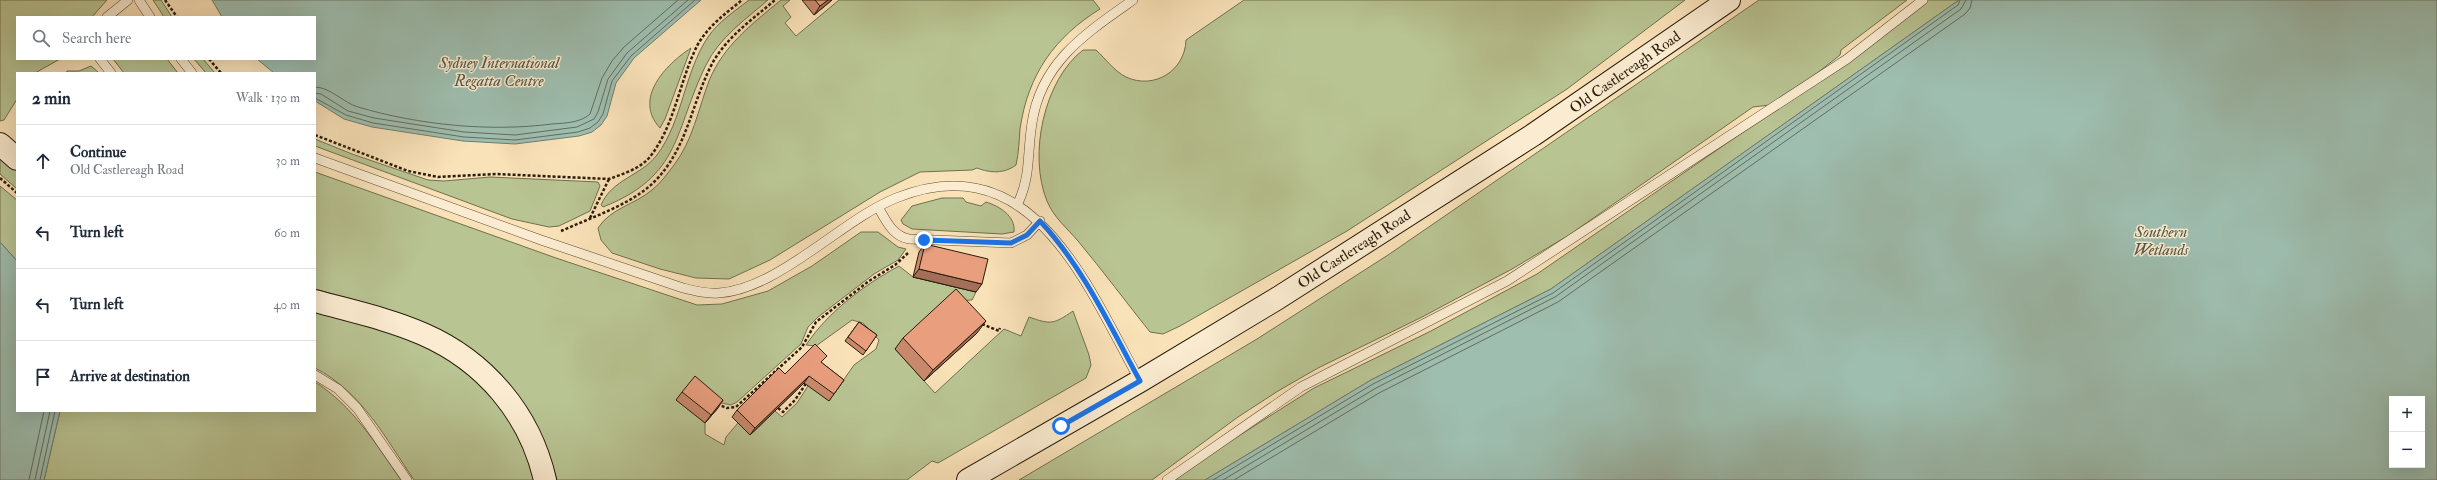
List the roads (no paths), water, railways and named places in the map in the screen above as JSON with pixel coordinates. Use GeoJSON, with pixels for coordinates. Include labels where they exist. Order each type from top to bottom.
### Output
{"type":"FeatureCollection","features":[{"type":"Feature","properties":{"kind":"street","name":"Old Castlereagh Road"},"geometry":{"type":"LineString","coordinates":[[968,480],[1140,381],[1278,298],[1533,135],[1729,0]]}},
{"type":"Feature","properties":{"kind":"street"},"geometry":{"type":"LineString","coordinates":[[0,144],[16,158]]}},
{"type":"Feature","properties":{"kind":"street"},"geometry":{"type":"LineString","coordinates":[[316,301],[422,333],[467,358],[494,383],[514,407],[532,439],[545,480]]}},
{"type":"Feature","properties":{"kind":"lane"},"geometry":{"type":"LineString","coordinates":[[108,16],[128,0]]}},
{"type":"Feature","properties":{"kind":"lane"},"geometry":{"type":"LineString","coordinates":[[139,0],[149,16]]}},
{"type":"Feature","properties":{"kind":"lane"},"geometry":{"type":"LineString","coordinates":[[1018,204],[1027,182],[1034,114],[1046,79],[1059,58],[1133,0]]}},
{"type":"Feature","properties":{"kind":"lane"},"geometry":{"type":"LineString","coordinates":[[1167,480],[1301,387],[1507,281],[1847,59],[1923,0]]}},
{"type":"Feature","properties":{"kind":"lane"},"geometry":{"type":"LineString","coordinates":[[101,60],[110,72]]}},
{"type":"Feature","properties":{"kind":"lane"},"geometry":{"type":"LineString","coordinates":[[182,60],[191,72]]}},
{"type":"Feature","properties":{"kind":"lane"},"geometry":{"type":"LineString","coordinates":[[316,158],[541,240],[683,288],[705,293],[719,293],[753,284],[780,270],[878,207],[914,192],[951,186],[985,190],[1018,204],[1040,221],[1062,246],[1080,272],[1140,381]]}},
{"type":"Feature","properties":{"kind":"lane"},"geometry":{"type":"LineString","coordinates":[[316,163],[335,166]]}},
{"type":"Feature","properties":{"kind":"lane"},"geometry":{"type":"LineString","coordinates":[[878,207],[894,232],[900,237],[909,239],[1011,243],[1027,235],[1040,221]]}},
{"type":"Feature","properties":{"kind":"lane"},"geometry":{"type":"LineString","coordinates":[[316,375],[338,389],[357,408],[408,480]]}},
{"type":"Feature","properties":{"kind":"water","name":"Sydney International Regatta Centre"},"geometry":{"type":"Polygon","coordinates":[[[212,0],[701,0],[634,58],[616,83],[607,116],[601,125],[592,132],[579,136],[515,144],[463,141],[372,127],[344,119],[316,102],[316,72],[273,72],[258,60],[316,60],[316,16],[221,16],[212,0]]]}},
{"type":"Feature","properties":{"kind":"water","name":"Southern Wetlands"},"geometry":{"type":"Polygon","coordinates":[[[1959,0],[2437,0],[2437,480],[1205,480],[1371,380],[1551,289],[1959,0]]]}},
{"type":"Feature","properties":{"kind":"water"},"geometry":{"type":"Polygon","coordinates":[[[0,242],[16,260],[16,412],[60,412],[44,480],[0,480],[0,242]]]}}]}
